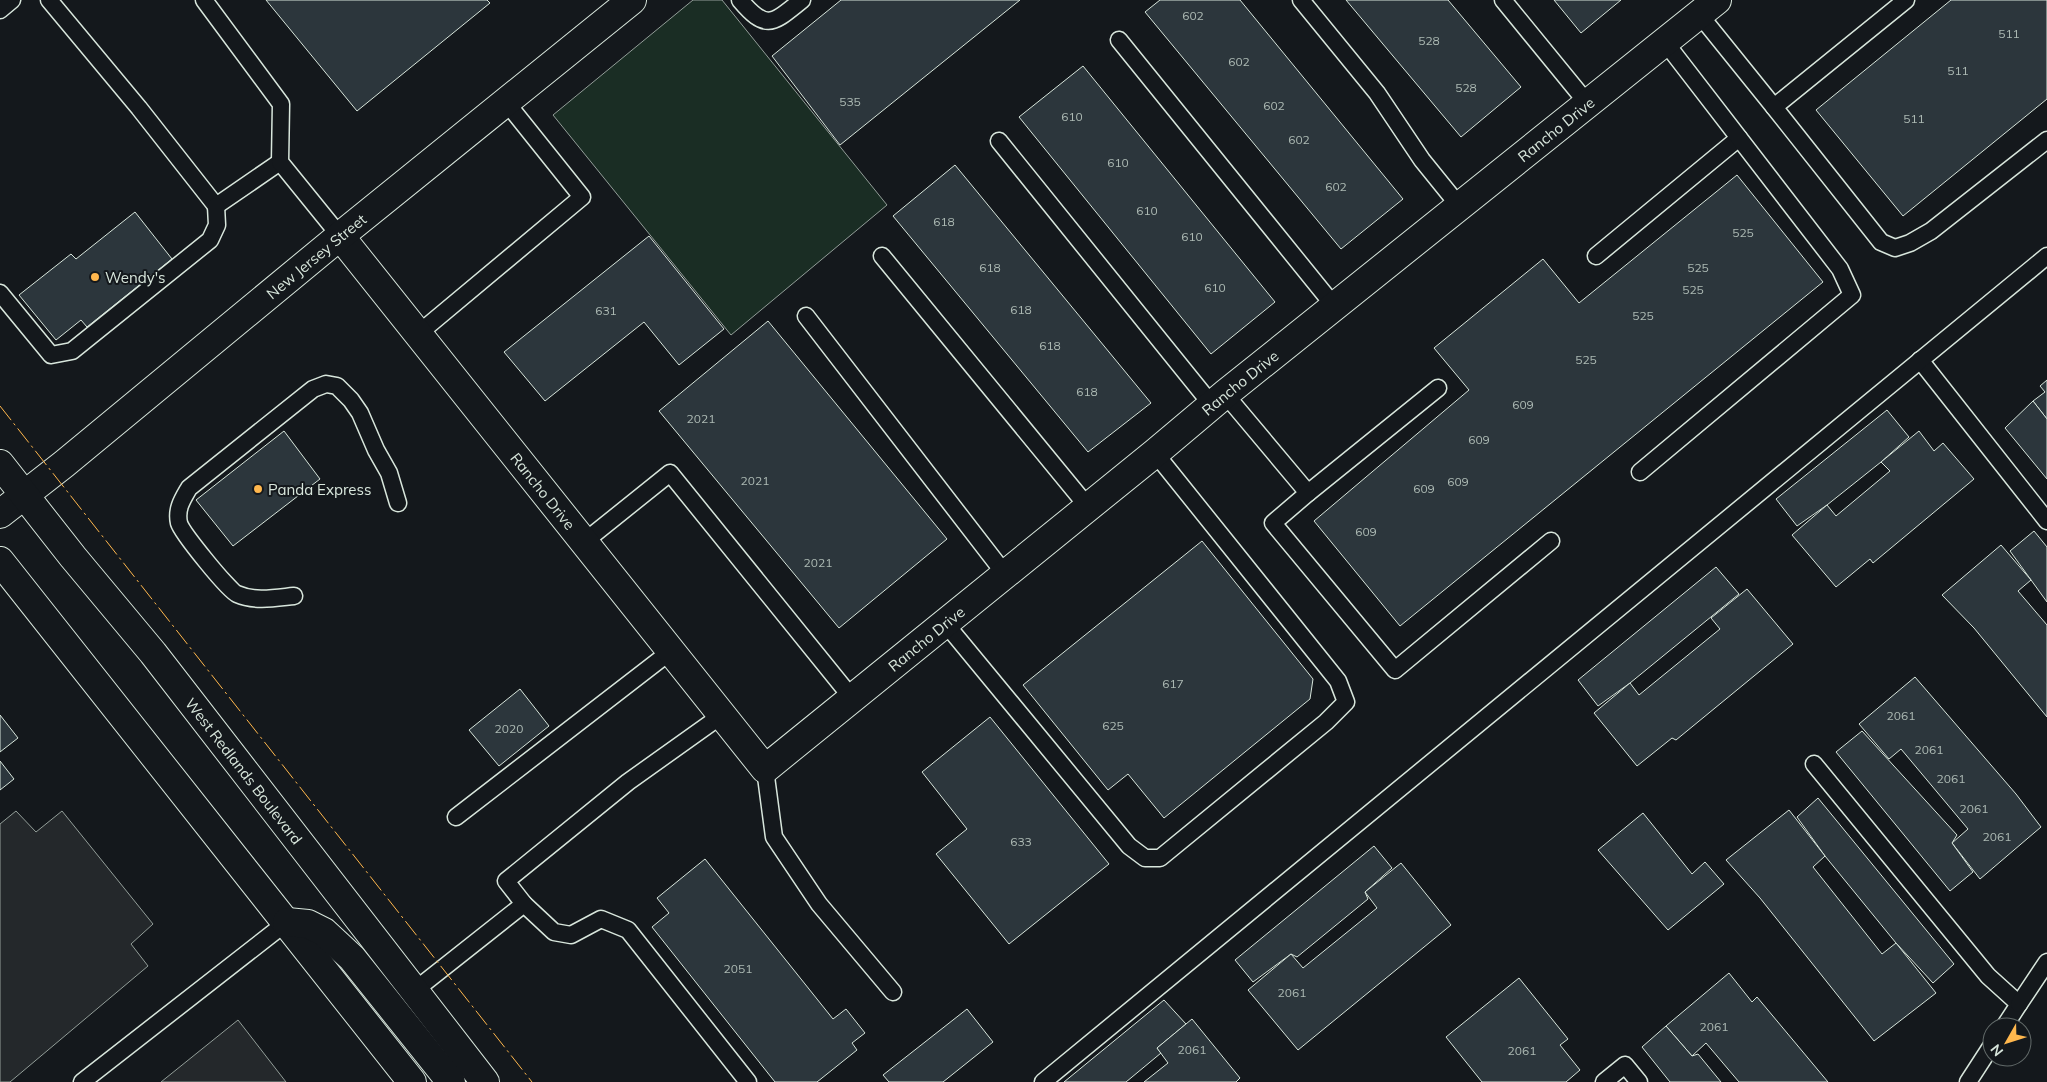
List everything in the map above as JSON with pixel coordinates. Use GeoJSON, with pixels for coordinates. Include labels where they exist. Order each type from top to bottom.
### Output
{"type":"FeatureCollection","features":[{"type":"Feature","properties":{"kind":"street","name":"New Jersey Street"},"geometry":{"type":"LineString","coordinates":[[0,514],[632,0]]}},
{"type":"Feature","properties":{"kind":"street","name":"Rancho Drive"},"geometry":{"type":"LineString","coordinates":[[340,236],[765,769],[1218,400],[1711,4]]}},
{"type":"Feature","properties":{"kind":"street","name":"West Redlands Boulevard"},"geometry":{"type":"LineString","coordinates":[[0,464],[73,557],[159,660],[485,1082]]}},
{"type":"Feature","properties":{"kind":"street"},"geometry":{"type":"LineString","coordinates":[[0,561],[412,1082]]}},
{"type":"Feature","properties":{"kind":"street"},"geometry":{"type":"LineString","coordinates":[[287,922],[308,924],[324,932],[352,958],[451,1082]]}},
{"type":"Feature","properties":{"kind":"lane"},"geometry":{"type":"LineString","coordinates":[[0,10],[12,0]]}},
{"type":"Feature","properties":{"kind":"lane"},"geometry":{"type":"LineString","coordinates":[[0,293],[51,355],[72,352],[210,240],[217,225],[216,206],[139,108],[50,0]]}},
{"type":"Feature","properties":{"kind":"lane"},"geometry":{"type":"LineString","coordinates":[[204,0],[281,104],[280,162],[340,236]]}},
{"type":"Feature","properties":{"kind":"lane"},"geometry":{"type":"LineString","coordinates":[[740,0],[751,13],[765,22],[775,21],[802,0]]}},
{"type":"Feature","properties":{"kind":"lane"},"geometry":{"type":"LineString","coordinates":[[1301,0],[1378,93],[1422,160],[1460,207]]}},
{"type":"Feature","properties":{"kind":"lane"},"geometry":{"type":"LineString","coordinates":[[1503,0],[1588,104]]}},
{"type":"Feature","properties":{"kind":"lane"},"geometry":{"type":"LineString","coordinates":[[1774,107],[1906,0]]}},
{"type":"Feature","properties":{"kind":"lane"},"geometry":{"type":"LineString","coordinates":[[1711,4],[1774,107],[1881,242],[1895,248],[1910,243],[1931,231],[2047,140]]}},
{"type":"Feature","properties":{"kind":"lane"},"geometry":{"type":"LineString","coordinates":[[1119,40],[1334,307]]}},
{"type":"Feature","properties":{"kind":"lane"},"geometry":{"type":"LineString","coordinates":[[1640,472],[1852,295],[1840,269],[1665,42]]}},
{"type":"Feature","properties":{"kind":"lane"},"geometry":{"type":"LineString","coordinates":[[418,334],[582,197],[506,102]]}},
{"type":"Feature","properties":{"kind":"lane"},"geometry":{"type":"LineString","coordinates":[[1596,256],[1738,138]]}},
{"type":"Feature","properties":{"kind":"lane"},"geometry":{"type":"LineString","coordinates":[[999,141],[1218,400],[1308,493]]}},
{"type":"Feature","properties":{"kind":"lane"},"geometry":{"type":"LineString","coordinates":[[216,206],[280,162]]}},
{"type":"Feature","properties":{"kind":"lane"},"geometry":{"type":"LineString","coordinates":[[882,256],[1088,507]]}},
{"type":"Feature","properties":{"kind":"lane"},"geometry":{"type":"LineString","coordinates":[[1043,1082],[2047,256]]}},
{"type":"Feature","properties":{"kind":"lane"},"geometry":{"type":"LineString","coordinates":[[806,316],[1005,574]]}},
{"type":"Feature","properties":{"kind":"lane"},"geometry":{"type":"LineString","coordinates":[[1920,360],[2047,521]]}},
{"type":"Feature","properties":{"kind":"lane"},"geometry":{"type":"LineString","coordinates":[[294,596],[256,599],[235,594],[187,538],[180,524],[178,507],[189,488],[313,389],[326,384],[337,386],[360,413],[389,473],[398,503]]}},
{"type":"Feature","properties":{"kind":"lane"},"geometry":{"type":"LineString","coordinates":[[1438,388],[1273,523],[1395,670],[1551,541]]}},
{"type":"Feature","properties":{"kind":"lane"},"geometry":{"type":"LineString","coordinates":[[945,623],[1129,846],[1145,858],[1160,858],[1326,722],[1346,702],[1338,681],[1155,453]]}},
{"type":"Feature","properties":{"kind":"lane"},"geometry":{"type":"LineString","coordinates":[[584,542],[670,473],[852,698]]}},
{"type":"Feature","properties":{"kind":"lane"},"geometry":{"type":"LineString","coordinates":[[456,817],[671,651]]}},
{"type":"Feature","properties":{"kind":"lane"},"geometry":{"type":"LineString","coordinates":[[722,715],[628,782],[506,880],[524,904],[554,932],[571,935],[601,919],[628,930],[748,1082]]}},
{"type":"Feature","properties":{"kind":"lane"},"geometry":{"type":"LineString","coordinates":[[1814,764],[1988,976],[2020,1004]]}},
{"type":"Feature","properties":{"kind":"lane"},"geometry":{"type":"LineString","coordinates":[[765,769],[774,837],[819,904],[893,992]]}},
{"type":"Feature","properties":{"kind":"lane"},"geometry":{"type":"LineString","coordinates":[[414,991],[524,904]]}},
{"type":"Feature","properties":{"kind":"lane"},"geometry":{"type":"LineString","coordinates":[[82,1082],[287,922]]}},
{"type":"Feature","properties":{"kind":"lane"},"geometry":{"type":"LineString","coordinates":[[2011,1017],[2047,962]]}},
{"type":"Feature","properties":{"kind":"lane"},"geometry":{"type":"LineString","coordinates":[[1968,1082],[1982,1061]]}},
{"type":"Feature","properties":{"kind":"lane"},"geometry":{"type":"LineString","coordinates":[[1604,1082],[1625,1065],[1639,1082]]}},
{"type":"Feature","properties":{"kind":"green space"},"geometry":{"type":"Polygon","coordinates":[[[693,0],[722,0],[887,205],[731,335],[553,115],[693,0]]]}},
{"type":"Feature","properties":{"kind":"shaded area"},"geometry":{"type":"Polygon","coordinates":[[[16,811],[36,832],[62,811],[153,924],[131,944],[148,966],[10,1082],[0,1082],[0,824],[16,811]]]}},
{"type":"Feature","properties":{"kind":"shaded area"},"geometry":{"type":"Polygon","coordinates":[[[238,1020],[286,1082],[161,1082],[238,1020]]]}},
{"type":"Feature","properties":{"kind":"building"},"geometry":{"type":"Polygon","coordinates":[[[266,0],[487,0],[490,3],[357,111],[266,0]]]}},
{"type":"Feature","properties":{"kind":"building"},"geometry":{"type":"Polygon","coordinates":[[[841,0],[1020,0],[840,145],[772,56],[841,0]]]}},
{"type":"Feature","properties":{"kind":"building"},"geometry":{"type":"Polygon","coordinates":[[[1160,0],[1240,0],[1403,199],[1341,249],[1145,12],[1160,0]]]}},
{"type":"Feature","properties":{"kind":"building"},"geometry":{"type":"Polygon","coordinates":[[[1346,0],[1448,0],[1521,87],[1461,137],[1346,0]]]}},
{"type":"Feature","properties":{"kind":"building"},"geometry":{"type":"Polygon","coordinates":[[[1554,0],[1621,0],[1581,33],[1554,0]]]}},
{"type":"Feature","properties":{"kind":"building"},"geometry":{"type":"Polygon","coordinates":[[[1951,0],[2047,0],[2047,99],[1903,216],[1816,110],[1951,0]]]}},
{"type":"Feature","properties":{"kind":"building"},"geometry":{"type":"Polygon","coordinates":[[[1083,66],[1275,302],[1211,354],[1019,117],[1083,66]]]}},
{"type":"Feature","properties":{"kind":"building"},"geometry":{"type":"Polygon","coordinates":[[[955,165],[1151,403],[1088,452],[893,216],[955,165]]]}},
{"type":"Feature","properties":{"kind":"building"},"geometry":{"type":"Polygon","coordinates":[[[1737,175],[1823,282],[1400,626],[1314,521],[1469,390],[1434,348],[1543,259],[1579,303],[1737,175]]]}},
{"type":"Feature","properties":{"kind":"building","name":"Wendy's"},"geometry":{"type":"Polygon","coordinates":[[[135,212],[172,259],[87,327],[81,320],[56,340],[19,295],[71,254],[76,259],[135,212]]]}},
{"type":"Feature","properties":{"kind":"building"},"geometry":{"type":"Polygon","coordinates":[[[649,236],[724,329],[679,365],[644,322],[545,401],[504,352],[649,236]]]}},
{"type":"Feature","properties":{"kind":"building"},"geometry":{"type":"Polygon","coordinates":[[[768,321],[947,539],[839,628],[659,411],[768,321]]]}},
{"type":"Feature","properties":{"kind":"building"},"geometry":{"type":"Polygon","coordinates":[[[2047,380],[2047,419],[2033,401],[2045,392],[2040,386],[2047,380]]]}},
{"type":"Feature","properties":{"kind":"building"},"geometry":{"type":"Polygon","coordinates":[[[2033,401],[2047,419],[2047,479],[2005,428],[2033,401]]]}},
{"type":"Feature","properties":{"kind":"building"},"geometry":{"type":"Polygon","coordinates":[[[1887,410],[1909,437],[1827,505],[1797,526],[1776,499],[1887,410]]]}},
{"type":"Feature","properties":{"kind":"building","name":"Panda Express"},"geometry":{"type":"Polygon","coordinates":[[[284,431],[320,479],[233,546],[196,500],[284,431]]]}},
{"type":"Feature","properties":{"kind":"building"},"geometry":{"type":"Polygon","coordinates":[[[1919,431],[1934,451],[1943,443],[1974,479],[1873,563],[1870,559],[1836,587],[1792,535],[1827,505],[1836,516],[1890,471],[1881,462],[1919,431]]]}},
{"type":"Feature","properties":{"kind":"building"},"geometry":{"type":"Polygon","coordinates":[[[2034,531],[2047,547],[2047,602],[2010,551],[2034,531]]]}},
{"type":"Feature","properties":{"kind":"building"},"geometry":{"type":"Polygon","coordinates":[[[1202,541],[1313,679],[1310,699],[1164,818],[1128,774],[1108,790],[1023,685],[1202,541]]]}},
{"type":"Feature","properties":{"kind":"building"},"geometry":{"type":"Polygon","coordinates":[[[2001,545],[2031,580],[2018,591],[2047,625],[2047,717],[1974,628],[1942,595],[2001,545]]]}},
{"type":"Feature","properties":{"kind":"building"},"geometry":{"type":"Polygon","coordinates":[[[1716,567],[1739,594],[1630,683],[1598,706],[1578,680],[1716,567]]]}},
{"type":"Feature","properties":{"kind":"building"},"geometry":{"type":"Polygon","coordinates":[[[1747,589],[1793,644],[1676,740],[1672,738],[1637,766],[1594,713],[1630,683],[1639,695],[1720,629],[1711,618],[1747,589]]]}},
{"type":"Feature","properties":{"kind":"building"},"geometry":{"type":"Polygon","coordinates":[[[1915,677],[2016,794],[2041,827],[1980,879],[1952,843],[1968,829],[1901,749],[1889,759],[1859,724],[1915,677]]]}},
{"type":"Feature","properties":{"kind":"building"},"geometry":{"type":"Polygon","coordinates":[[[520,689],[549,726],[499,766],[469,730],[520,689]]]}},
{"type":"Feature","properties":{"kind":"building"},"geometry":{"type":"Polygon","coordinates":[[[0,715],[18,738],[0,752],[0,715]]]}},
{"type":"Feature","properties":{"kind":"building"},"geometry":{"type":"Polygon","coordinates":[[[990,717],[1109,864],[1009,944],[936,854],[967,829],[922,772],[990,717]]]}},
{"type":"Feature","properties":{"kind":"building"},"geometry":{"type":"Polygon","coordinates":[[[1862,731],[1957,835],[1952,843],[1973,872],[1950,891],[1836,752],[1862,731]]]}},
{"type":"Feature","properties":{"kind":"building"},"geometry":{"type":"Polygon","coordinates":[[[0,761],[14,779],[0,790],[0,761]]]}},
{"type":"Feature","properties":{"kind":"building"},"geometry":{"type":"Polygon","coordinates":[[[1818,798],[1954,964],[1933,983],[1896,943],[1825,856],[1797,817],[1818,798]]]}},
{"type":"Feature","properties":{"kind":"building"},"geometry":{"type":"Polygon","coordinates":[[[1789,810],[1825,856],[1813,867],[1882,954],[1896,943],[1936,993],[1874,1041],[1760,898],[1726,860],[1789,810]]]}},
{"type":"Feature","properties":{"kind":"building"},"geometry":{"type":"Polygon","coordinates":[[[1643,813],[1692,874],[1705,862],[1724,884],[1668,930],[1598,850],[1643,813]]]}},
{"type":"Feature","properties":{"kind":"building"},"geometry":{"type":"Polygon","coordinates":[[[1374,846],[1392,868],[1365,892],[1368,899],[1297,957],[1291,954],[1253,982],[1235,960],[1374,846]]]}},
{"type":"Feature","properties":{"kind":"building"},"geometry":{"type":"Polygon","coordinates":[[[705,859],[833,1019],[846,1009],[865,1033],[852,1043],[857,1050],[817,1082],[775,1082],[652,927],[669,913],[657,898],[705,859]]]}},
{"type":"Feature","properties":{"kind":"building"},"geometry":{"type":"Polygon","coordinates":[[[1401,863],[1451,925],[1298,1050],[1248,990],[1291,954],[1303,968],[1377,908],[1365,892],[1401,863]]]}},
{"type":"Feature","properties":{"kind":"building"},"geometry":{"type":"Polygon","coordinates":[[[1729,973],[1752,1002],[1757,997],[1828,1082],[1739,1082],[1706,1043],[1692,1056],[1666,1026],[1729,973]]]}},
{"type":"Feature","properties":{"kind":"building"},"geometry":{"type":"Polygon","coordinates":[[[1519,978],[1568,1039],[1560,1045],[1580,1070],[1566,1082],[1482,1082],[1446,1037],[1519,978]]]}},
{"type":"Feature","properties":{"kind":"building"},"geometry":{"type":"Polygon","coordinates":[[[1164,1000],[1186,1024],[1157,1048],[1161,1053],[1126,1082],[1064,1082],[1164,1000]]]}},
{"type":"Feature","properties":{"kind":"building"},"geometry":{"type":"Polygon","coordinates":[[[967,1009],[993,1042],[943,1082],[889,1082],[883,1075],[967,1009]]]}},
{"type":"Feature","properties":{"kind":"building"},"geometry":{"type":"Polygon","coordinates":[[[1192,1019],[1240,1078],[1236,1082],[1144,1082],[1168,1063],[1157,1048],[1192,1019]]]}},
{"type":"Feature","properties":{"kind":"building"},"geometry":{"type":"Polygon","coordinates":[[[1666,1026],[1692,1056],[1698,1054],[1721,1082],[1670,1082],[1642,1047],[1666,1026]]]}},
{"type":"Feature","properties":{"kind":"power"},"geometry":{"type":"LineString","coordinates":[[0,406],[532,1082]]}},
{"type":"Feature","properties":{"kind":"place","name":"Wendy's"},"geometry":{"type":"Point","coordinates":[95,277]}},
{"type":"Feature","properties":{"kind":"place","name":"Panda Express"},"geometry":{"type":"Point","coordinates":[258,489]}}]}
